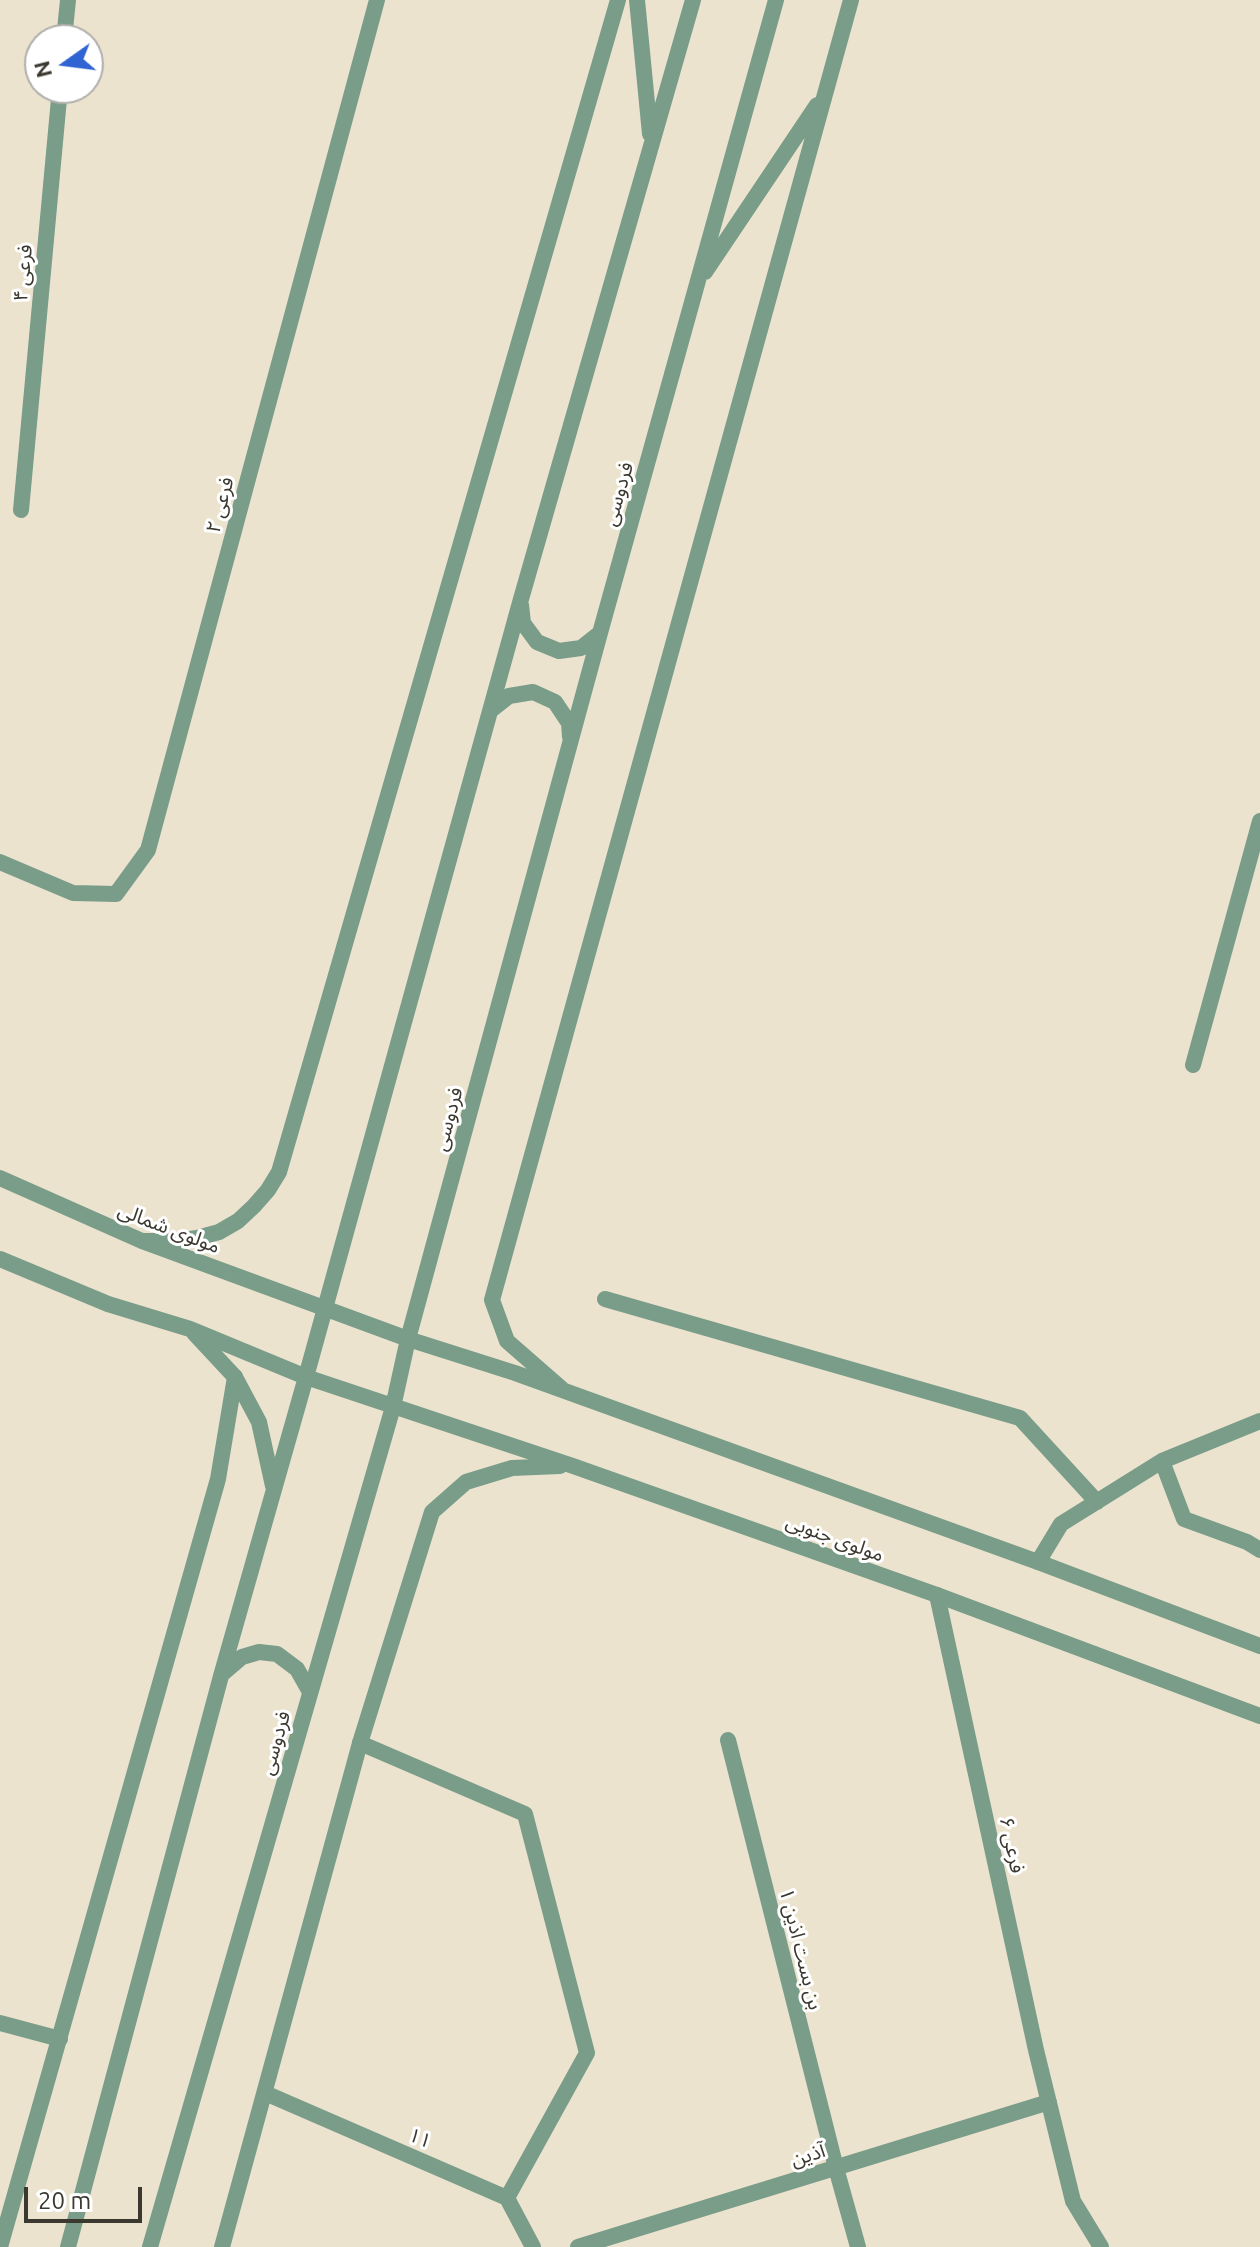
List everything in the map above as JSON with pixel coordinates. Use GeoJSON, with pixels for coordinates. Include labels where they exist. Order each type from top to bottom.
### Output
{"type":"FeatureCollection","features":[{"type":"Feature","properties":{"kind":"street"},"geometry":{"type":"LineString","coordinates":[[66,24],[68,0]]}},
{"type":"Feature","properties":{"kind":"street","name":"فرعی ۲"},"geometry":{"type":"LineString","coordinates":[[0,862],[73,893],[116,894],[148,850],[377,0]]}},
{"type":"Feature","properties":{"kind":"street"},"geometry":{"type":"LineString","coordinates":[[142,1241],[174,1241],[219,1232],[238,1221],[254,1206],[279,1172],[618,0]]}},
{"type":"Feature","properties":{"kind":"street"},"geometry":{"type":"LineString","coordinates":[[637,0],[651,145]]}},
{"type":"Feature","properties":{"kind":"street"},"geometry":{"type":"LineString","coordinates":[[68,2247],[221,1676],[521,599],[693,0]]}},
{"type":"Feature","properties":{"kind":"street","name":"فردوسی"},"geometry":{"type":"LineString","coordinates":[[150,2247],[393,1407],[408,1339],[600,633],[776,0]]}},
{"type":"Feature","properties":{"kind":"street"},"geometry":{"type":"LineString","coordinates":[[562,1389],[507,1341],[492,1300],[851,0]]}},
{"type":"Feature","properties":{"kind":"street"},"geometry":{"type":"LineString","coordinates":[[697,283],[825,93]]}},
{"type":"Feature","properties":{"kind":"street","name":"فرعی ۴"},"geometry":{"type":"LineString","coordinates":[[21,510],[59,104]]}},
{"type":"Feature","properties":{"kind":"street"},"geometry":{"type":"LineString","coordinates":[[521,599],[523,623],[537,642],[548,647],[559,651],[581,648],[600,633]]}},
{"type":"Feature","properties":{"kind":"street"},"geometry":{"type":"LineString","coordinates":[[490,711],[509,696],[533,692],[555,702],[569,723],[570,747]]}},
{"type":"Feature","properties":{"kind":"street"},"geometry":{"type":"LineString","coordinates":[[1193,1065],[1260,821]]}},
{"type":"Feature","properties":{"kind":"street","name":"مولوی شمالی"},"geometry":{"type":"LineString","coordinates":[[0,1178],[142,1241],[408,1339]]}},
{"type":"Feature","properties":{"kind":"street"},"geometry":{"type":"LineString","coordinates":[[0,1259],[108,1304],[190,1329],[306,1377]]}},
{"type":"Feature","properties":{"kind":"street"},"geometry":{"type":"LineString","coordinates":[[605,1299],[1020,1418],[1097,1502]]}},
{"type":"Feature","properties":{"kind":"street"},"geometry":{"type":"LineString","coordinates":[[190,1329],[235,1377],[259,1422],[274,1490]]}},
{"type":"Feature","properties":{"kind":"street"},"geometry":{"type":"LineString","coordinates":[[408,1339],[562,1389],[1260,1646]]}},
{"type":"Feature","properties":{"kind":"street"},"geometry":{"type":"LineString","coordinates":[[0,2247],[218,1479],[235,1377]]}},
{"type":"Feature","properties":{"kind":"street","name":"مولوی جنوبی"},"geometry":{"type":"LineString","coordinates":[[306,1377],[573,1466],[937,1595],[1260,1716]]}},
{"type":"Feature","properties":{"kind":"street"},"geometry":{"type":"LineString","coordinates":[[1038,1562],[1061,1524],[1162,1461],[1260,1421]]}},
{"type":"Feature","properties":{"kind":"street"},"geometry":{"type":"LineString","coordinates":[[1162,1461],[1184,1519],[1247,1542],[1260,1550]]}},
{"type":"Feature","properties":{"kind":"street"},"geometry":{"type":"LineString","coordinates":[[222,2247],[360,1743],[432,1512],[466,1482],[512,1468],[573,1466]]}},
{"type":"Feature","properties":{"kind":"street","name":"فرعی ۶"},"geometry":{"type":"LineString","coordinates":[[937,1595],[1073,2201],[1101,2247]]}},
{"type":"Feature","properties":{"kind":"street"},"geometry":{"type":"LineString","coordinates":[[221,1676],[242,1657],[259,1652],[277,1654],[297,1669],[310,1692]]}},
{"type":"Feature","properties":{"kind":"street","name":"بن بست اذین ۱"},"geometry":{"type":"LineString","coordinates":[[728,1740],[858,2247]]}},
{"type":"Feature","properties":{"kind":"street"},"geometry":{"type":"LineString","coordinates":[[360,1743],[525,1814],[587,2053],[507,2198],[533,2247]]}},
{"type":"Feature","properties":{"kind":"street"},"geometry":{"type":"LineString","coordinates":[[0,2023],[60,2039]]}},
{"type":"Feature","properties":{"kind":"street","name":"۱۱"},"geometry":{"type":"LineString","coordinates":[[265,2093],[507,2198]]}},
{"type":"Feature","properties":{"kind":"street","name":"آذین"},"geometry":{"type":"LineString","coordinates":[[578,2247],[1049,2102]]}}]}
